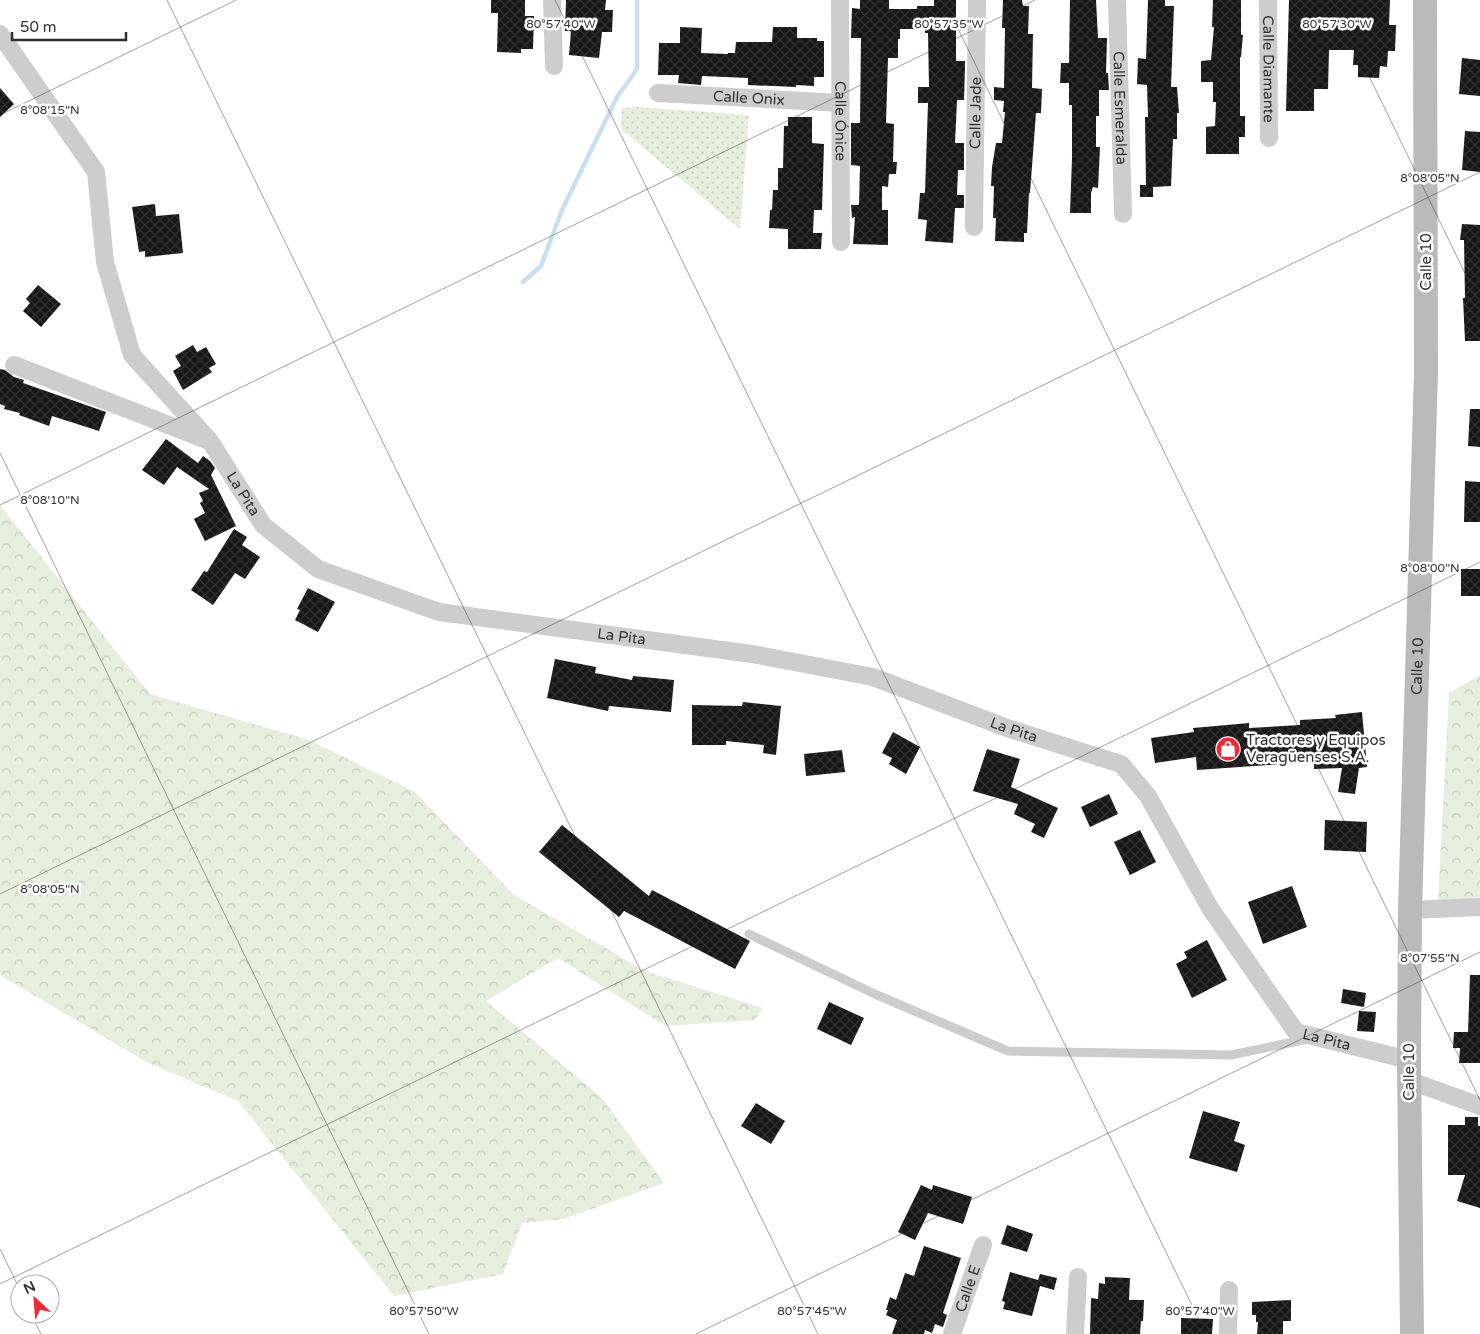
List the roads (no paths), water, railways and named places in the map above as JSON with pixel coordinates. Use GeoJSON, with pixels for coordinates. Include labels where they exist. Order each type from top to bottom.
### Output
{"type":"FeatureCollection","features":[{"type":"Feature","properties":{"kind":"main road","name":"Calle 10"},"geometry":{"type":"LineString","coordinates":[[1412,1334],[1409,1070],[1410,910],[1426,372],[1425,0]]}},
{"type":"Feature","properties":{"kind":"street"},"geometry":{"type":"LineString","coordinates":[[552,0],[554,66]]}},
{"type":"Feature","properties":{"kind":"street","name":"Calle Ónice"},"geometry":{"type":"LineString","coordinates":[[840,0],[841,242]]}},
{"type":"Feature","properties":{"kind":"street","name":"Calle Jade"},"geometry":{"type":"LineString","coordinates":[[974,227],[977,0]]}},
{"type":"Feature","properties":{"kind":"street","name":"Calle Esmeralda"},"geometry":{"type":"LineString","coordinates":[[1118,0],[1123,214]]}},
{"type":"Feature","properties":{"kind":"street","name":"Calle Diamante"},"geometry":{"type":"LineString","coordinates":[[1268,0],[1269,138]]}},
{"type":"Feature","properties":{"kind":"street","name":"La Pita"},"geometry":{"type":"LineString","coordinates":[[0,34],[96,172],[105,262],[132,356],[210,441],[263,525],[318,569],[439,612],[752,654],[872,677],[1007,728],[1121,764],[1148,796],[1210,908],[1296,1032],[1318,1037],[1409,1070],[1480,1106]]}},
{"type":"Feature","properties":{"kind":"street","name":"Calle Onix"},"geometry":{"type":"LineString","coordinates":[[658,93],[841,103]]}},
{"type":"Feature","properties":{"kind":"street"},"geometry":{"type":"LineString","coordinates":[[14,366],[210,441]]}},
{"type":"Feature","properties":{"kind":"street"},"geometry":{"type":"LineString","coordinates":[[1410,910],[1480,907]]}},
{"type":"Feature","properties":{"kind":"street","name":"Calle E"},"geometry":{"type":"LineString","coordinates":[[952,1334],[983,1245]]}},
{"type":"Feature","properties":{"kind":"street"},"geometry":{"type":"LineString","coordinates":[[1075,1334],[1078,1277]]}},
{"type":"Feature","properties":{"kind":"street"},"geometry":{"type":"LineString","coordinates":[[1228,1334],[1229,1290]]}},
{"type":"Feature","properties":{"kind":"lane"},"geometry":{"type":"LineString","coordinates":[[749,934],[878,995],[1008,1051],[1231,1055],[1318,1037]]}},
{"type":"Feature","properties":{"kind":"waterway"},"geometry":{"type":"LineString","coordinates":[[523,282],[541,266],[562,210],[617,97],[637,69],[637,0]]}},
{"type":"Feature","properties":{"kind":"place","name":"Tractores y Equipos Veragüenses S.A."},"geometry":{"type":"Point","coordinates":[1228,749]}}]}
